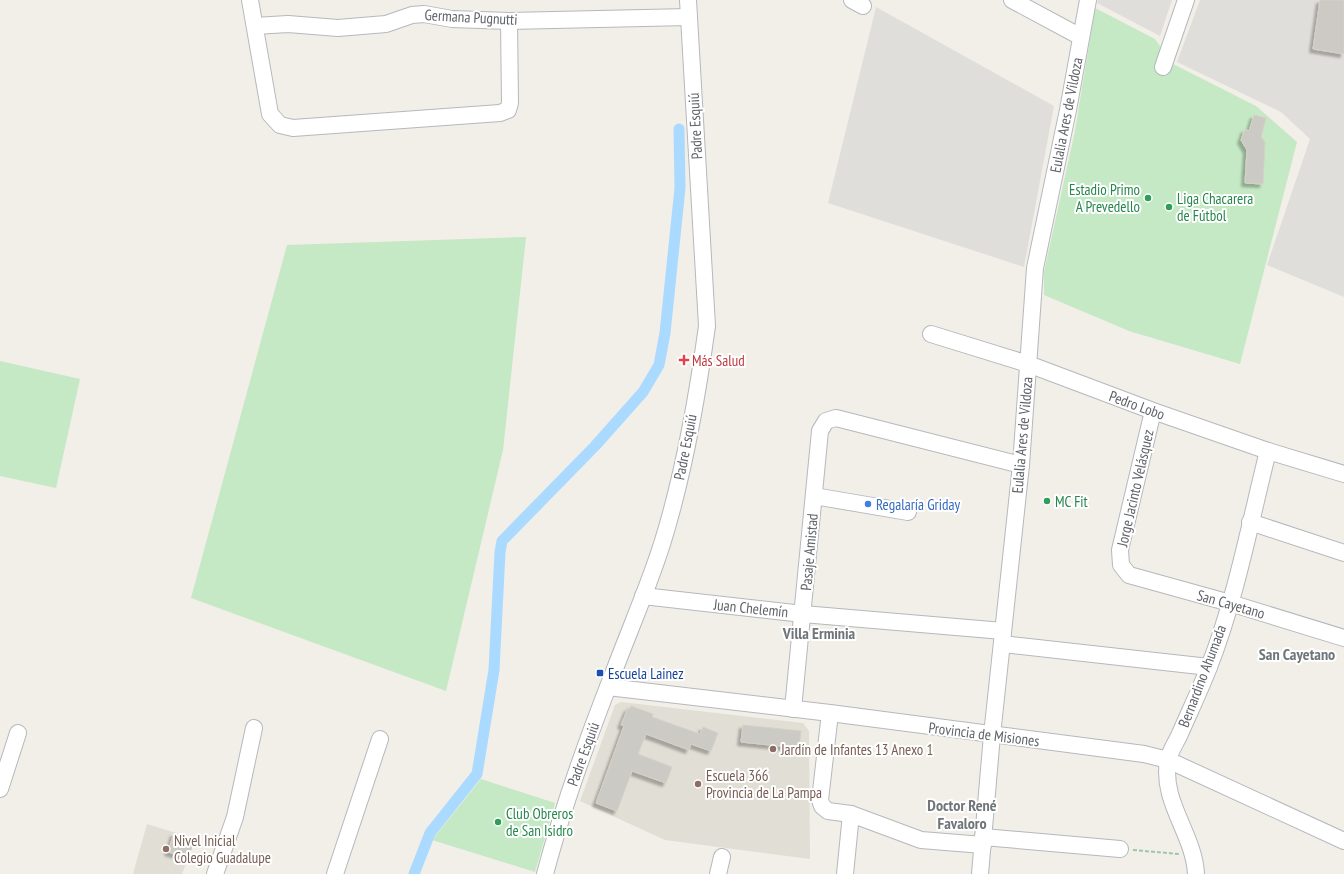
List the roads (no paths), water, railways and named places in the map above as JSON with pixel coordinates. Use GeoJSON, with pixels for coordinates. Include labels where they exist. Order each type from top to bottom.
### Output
{"type":"FeatureCollection","features":[{"type":"Feature","properties":{"kind":"street"},"geometry":{"type":"LineString","coordinates":[[250,0],[270,114],[280,125],[301,127],[500,113],[508,110],[510,103],[509,21]]}},
{"type":"Feature","properties":{"kind":"street","name":"Padre Esquiú"},"geometry":{"type":"LineString","coordinates":[[545,874],[579,763],[662,545],[675,498],[701,367],[707,326],[688,0]]}},
{"type":"Feature","properties":{"kind":"street"},"geometry":{"type":"LineString","coordinates":[[1012,0],[1081,37]]}},
{"type":"Feature","properties":{"kind":"street","name":"Eulalia Ares de Vildoza"},"geometry":{"type":"LineString","coordinates":[[980,874],[992,735],[1021,465],[1035,268],[1088,0]]}},
{"type":"Feature","properties":{"kind":"street"},"geometry":{"type":"LineString","coordinates":[[1163,67],[1186,0]]}},
{"type":"Feature","properties":{"kind":"street","name":"Germana Pugnutti"},"geometry":{"type":"LineString","coordinates":[[255,26],[288,24],[338,28],[386,24],[412,15],[424,14],[452,19],[509,21],[689,17]]}},
{"type":"Feature","properties":{"kind":"street","name":"Pedro Lobo"},"geometry":{"type":"LineString","coordinates":[[931,334],[1028,364],[1152,411],[1268,451],[1344,474]]}},
{"type":"Feature","properties":{"kind":"street","name":"Jorge Jacinto Velásquez"},"geometry":{"type":"LineString","coordinates":[[1121,565],[1120,550],[1152,411]]}},
{"type":"Feature","properties":{"kind":"street","name":"Pasaje Amistad"},"geometry":{"type":"LineString","coordinates":[[793,709],[820,431],[826,421],[836,418],[1021,465]]}},
{"type":"Feature","properties":{"kind":"street","name":"Bernardino Ahumada"},"geometry":{"type":"LineString","coordinates":[[1196,874],[1186,834],[1171,800],[1167,779],[1168,760],[1209,667],[1230,603],[1268,451]]}},
{"type":"Feature","properties":{"kind":"street"},"geometry":{"type":"LineString","coordinates":[[814,496],[908,512]]}},
{"type":"Feature","properties":{"kind":"street"},"geometry":{"type":"LineString","coordinates":[[1250,522],[1344,553]]}},
{"type":"Feature","properties":{"kind":"street","name":"San Cayetano"},"geometry":{"type":"LineString","coordinates":[[1121,565],[1129,575],[1230,603],[1344,638]]}},
{"type":"Feature","properties":{"kind":"street","name":"Juan Chelemín"},"geometry":{"type":"LineString","coordinates":[[643,596],[1002,637],[1110,655],[1209,667]]}},
{"type":"Feature","properties":{"kind":"street","name":"Provincia de Misiones"},"geometry":{"type":"LineString","coordinates":[[608,687],[830,713],[1144,754],[1168,760],[1344,841]]}},
{"type":"Feature","properties":{"kind":"street"},"geometry":{"type":"LineString","coordinates":[[830,713],[820,800],[822,806],[828,812],[851,814],[921,840],[983,841],[1120,849]]}},
{"type":"Feature","properties":{"kind":"street"},"geometry":{"type":"LineString","coordinates":[[215,874],[235,817],[254,728]]}},
{"type":"Feature","properties":{"kind":"street"},"geometry":{"type":"LineString","coordinates":[[0,789],[18,733]]}},
{"type":"Feature","properties":{"kind":"street"},"geometry":{"type":"LineString","coordinates":[[335,874],[380,739]]}},
{"type":"Feature","properties":{"kind":"street"},"geometry":{"type":"LineString","coordinates":[[845,874],[851,814]]}},
{"type":"Feature","properties":{"kind":"street"},"geometry":{"type":"LineString","coordinates":[[718,874],[722,857]]}},
{"type":"Feature","properties":{"kind":"waterway"},"geometry":{"type":"LineString","coordinates":[[414,874],[430,833],[477,774],[494,670],[500,552],[502,541],[595,446],[643,392],[659,365],[665,333],[680,188],[679,129]]}},
{"type":"Feature","properties":{"kind":"place","name":"Estadio Primo A Prevedello"},"geometry":{"type":"Point","coordinates":[1148,198]}},
{"type":"Feature","properties":{"kind":"place","name":"Liga Chacarera de Fútbol"},"geometry":{"type":"Point","coordinates":[1169,207]}},
{"type":"Feature","properties":{"kind":"place","name":"Más Salud"},"geometry":{"type":"Point","coordinates":[684,360]}},
{"type":"Feature","properties":{"kind":"place","name":"MC Fit"},"geometry":{"type":"Point","coordinates":[1047,501]}},
{"type":"Feature","properties":{"kind":"place","name":"Regalaría Griday"},"geometry":{"type":"Point","coordinates":[868,504]}},
{"type":"Feature","properties":{"kind":"place","name":"Escuela Lainez"},"geometry":{"type":"Point","coordinates":[600,673]}},
{"type":"Feature","properties":{"kind":"place","name":"Jardín de Infantes 13 Anexo 1"},"geometry":{"type":"Point","coordinates":[773,749]}},
{"type":"Feature","properties":{"kind":"place","name":"Escuela 366 Provincia de La Pampa"},"geometry":{"type":"Point","coordinates":[698,784]}},
{"type":"Feature","properties":{"kind":"place","name":"Club Obreros de San Isidro"},"geometry":{"type":"Point","coordinates":[498,822]}},
{"type":"Feature","properties":{"kind":"place","name":"Nivel Inicial Colegio Guadalupe"},"geometry":{"type":"Point","coordinates":[166,849]}},
{"type":"Feature","properties":{"kind":"district","name":"Villa Erminia"},"geometry":{"type":"Point","coordinates":[819,633]}},
{"type":"Feature","properties":{"kind":"district","name":"San Cayetano"},"geometry":{"type":"Point","coordinates":[1297,654]}},
{"type":"Feature","properties":{"kind":"district","name":"Doctor René Favaloro"},"geometry":{"type":"Point","coordinates":[962,814]}}]}
